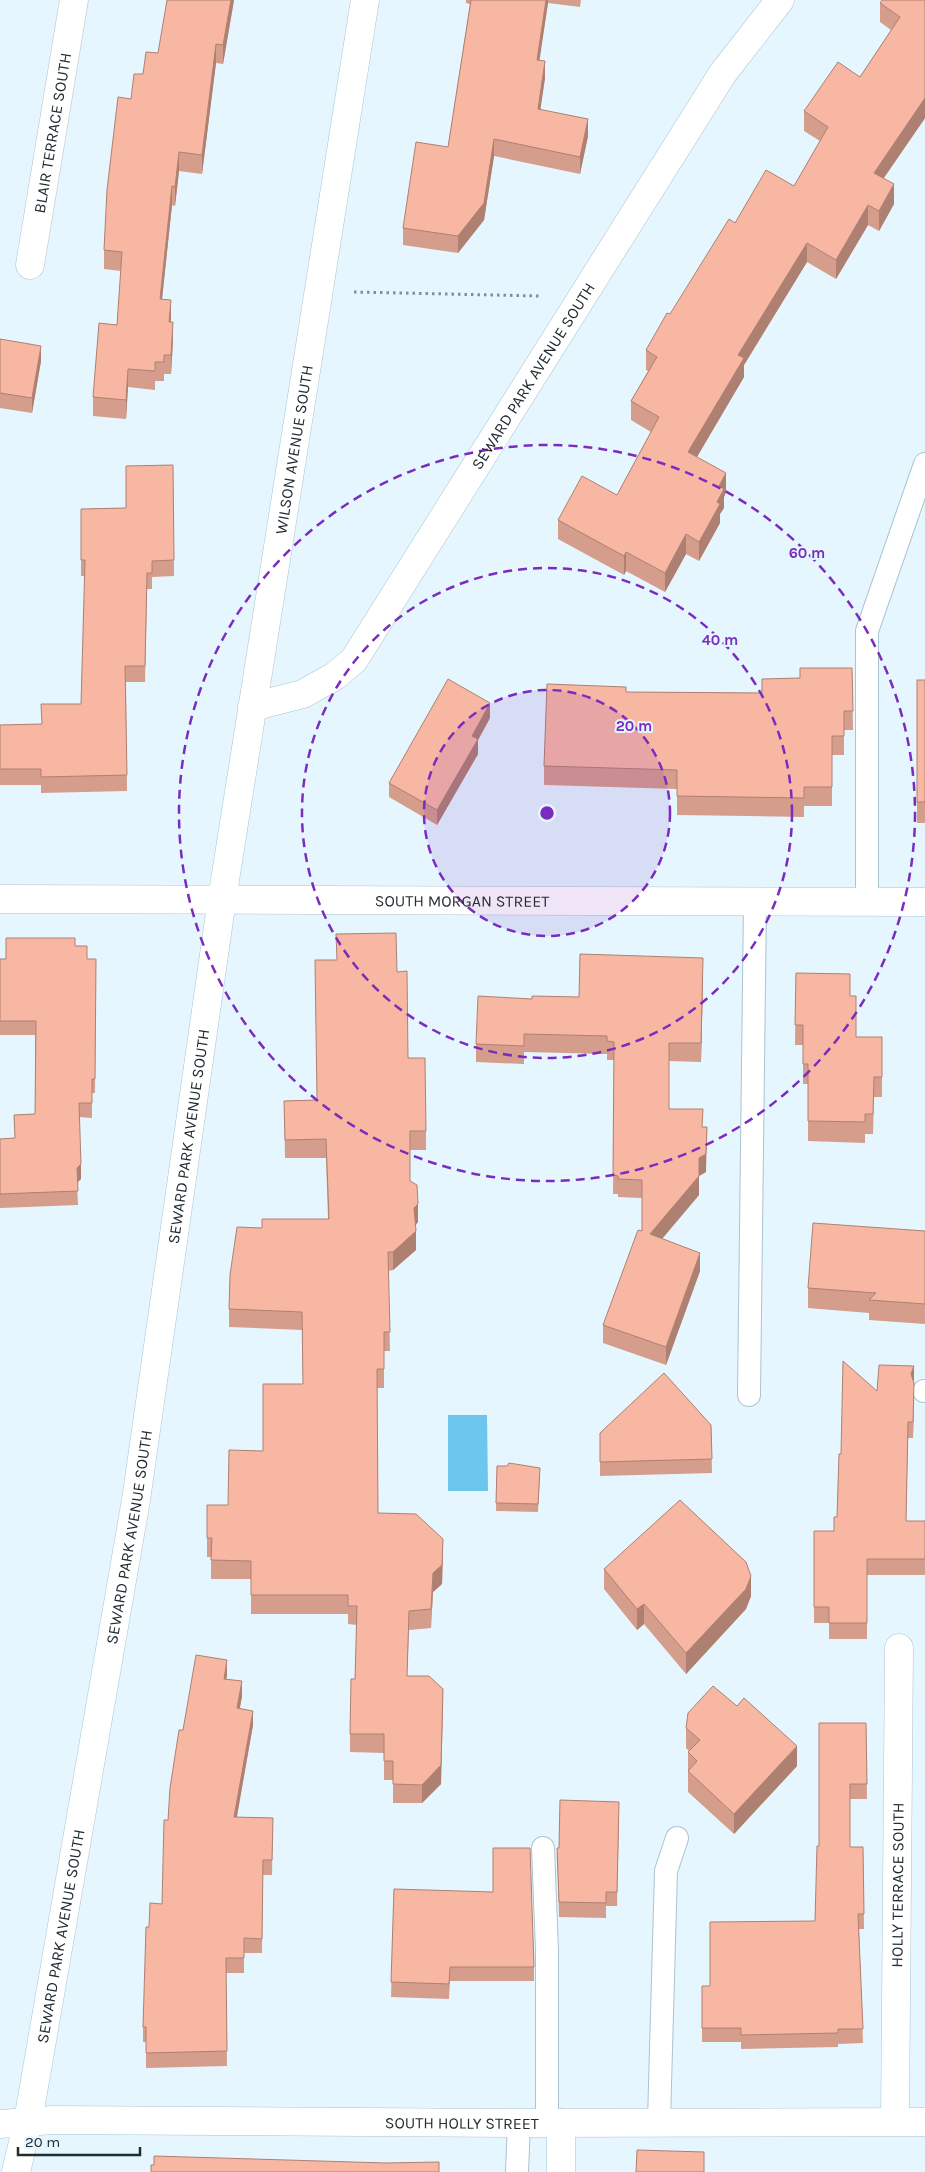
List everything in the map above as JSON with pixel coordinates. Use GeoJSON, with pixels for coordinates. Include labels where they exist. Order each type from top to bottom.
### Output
{"type":"FeatureCollection","features":[{"type":"Feature","properties":{"kind":"street","name":"BLAIR TERRACE SOUTH"},"geometry":{"type":"LineString","coordinates":[[30,265],[74,0]]}},
{"type":"Feature","properties":{"kind":"street","name":"WILSON AVENUE SOUTH"},"geometry":{"type":"LineString","coordinates":[[222,899],[365,0]]}},
{"type":"Feature","properties":{"kind":"street","name":"SEWARD PARK AVENUE SOUTH"},"geometry":{"type":"LineString","coordinates":[[252,707],[303,694],[335,676],[354,660],[723,74],[780,0]]}},
{"type":"Feature","properties":{"kind":"street","name":"SOUTH MORGAN STREET"},"geometry":{"type":"LineString","coordinates":[[0,899],[925,902]]}},
{"type":"Feature","properties":{"kind":"street","name":"SEWARD PARK AVENUE SOUTH"},"geometry":{"type":"LineString","coordinates":[[16,2172],[28,2122],[136,1500],[222,899]]}},
{"type":"Feature","properties":{"kind":"street","name":"HOLLY TERRACE SOUTH"},"geometry":{"type":"LineString","coordinates":[[895,2122],[899,1648]]}},
{"type":"Feature","properties":{"kind":"street","name":"SOUTH HOLLY STREET"},"geometry":{"type":"LineString","coordinates":[[0,2124],[28,2122],[307,2121],[519,2123],[925,2122]]}},
{"type":"Feature","properties":{"kind":"street"},"geometry":{"type":"LineString","coordinates":[[554,2122],[560,2172]]}},
{"type":"Feature","properties":{"kind":"lane"},"geometry":{"type":"LineString","coordinates":[[867,902],[867,631],[925,464]]}},
{"type":"Feature","properties":{"kind":"lane"},"geometry":{"type":"LineString","coordinates":[[750,1396],[755,902]]}},
{"type":"Feature","properties":{"kind":"lane"},"geometry":{"type":"LineString","coordinates":[[659,2122],[666,1871],[677,1838]]}},
{"type":"Feature","properties":{"kind":"lane"},"geometry":{"type":"LineString","coordinates":[[543,1848],[554,2122]]}},
{"type":"Feature","properties":{"kind":"lane"},"geometry":{"type":"LineString","coordinates":[[517,2172],[519,2123]]}},
{"type":"Feature","properties":{"kind":"path"},"geometry":{"type":"LineString","coordinates":[[318,291],[582,297]]}},
{"type":"Feature","properties":{"kind":"shaded area"},"geometry":{"type":"Polygon","coordinates":[[[448,1415],[487,1415],[488,1491],[448,1491],[448,1415]]]}},
{"type":"Feature","properties":{"kind":"building"},"geometry":{"type":"Polygon","coordinates":[[[167,0],[231,0],[223,45],[216,44],[202,155],[179,152],[175,187],[172,186],[160,299],[171,300],[169,322],[173,322],[171,355],[164,355],[164,362],[155,362],[155,371],[128,369],[126,400],[93,397],[99,323],[117,325],[122,252],[104,250],[107,190],[118,97],[131,99],[134,74],[143,74],[146,52],[158,53],[167,0]]]}},
{"type":"Feature","properties":{"kind":"building"},"geometry":{"type":"Polygon","coordinates":[[[471,0],[546,0],[537,60],[545,61],[538,109],[588,119],[580,157],[494,139],[484,203],[458,236],[403,228],[416,142],[448,147],[471,0]]]}},
{"type":"Feature","properties":{"kind":"building"},"geometry":{"type":"Polygon","coordinates":[[[882,0],[925,0],[925,98],[874,173],[894,184],[879,211],[868,205],[836,260],[807,243],[738,355],[744,358],[688,452],[726,473],[719,486],[724,489],[717,502],[720,504],[699,542],[686,534],[665,573],[626,552],[624,556],[558,520],[582,476],[617,495],[659,417],[631,401],[657,357],[646,350],[667,313],[670,314],[729,219],[735,223],[766,170],[794,186],[828,127],[804,111],[838,62],[860,77],[900,17],[880,3],[882,0]]]}},
{"type":"Feature","properties":{"kind":"building"},"geometry":{"type":"Polygon","coordinates":[[[0,339],[41,346],[32,398],[0,393],[0,339]]]}},
{"type":"Feature","properties":{"kind":"building"},"geometry":{"type":"Polygon","coordinates":[[[173,465],[174,560],[152,561],[152,573],[147,573],[145,666],[125,666],[127,775],[41,777],[41,769],[0,769],[0,725],[42,724],[41,704],[81,704],[85,560],[81,560],[81,509],[126,508],[126,466],[173,465]]]}},
{"type":"Feature","properties":{"kind":"building"},"geometry":{"type":"Polygon","coordinates":[[[800,668],[852,668],[853,711],[844,711],[844,736],[832,736],[832,787],[804,787],[804,798],[677,796],[677,770],[544,766],[547,684],[626,687],[626,692],[762,693],[762,679],[800,678],[800,668]]]}},
{"type":"Feature","properties":{"kind":"building"},"geometry":{"type":"Polygon","coordinates":[[[448,679],[490,703],[472,736],[478,739],[437,810],[389,783],[448,679]]]}},
{"type":"Feature","properties":{"kind":"building"},"geometry":{"type":"Polygon","coordinates":[[[917,680],[925,680],[925,802],[917,802],[917,680]]]}},
{"type":"Feature","properties":{"kind":"building"},"geometry":{"type":"Polygon","coordinates":[[[396,933],[397,972],[407,971],[408,1058],[425,1058],[426,1131],[410,1131],[410,1181],[417,1185],[418,1204],[414,1208],[416,1231],[393,1252],[388,1252],[390,1332],[384,1332],[384,1369],[377,1369],[378,1513],[416,1514],[443,1539],[442,1565],[433,1573],[431,1609],[409,1611],[407,1676],[429,1676],[443,1689],[441,1765],[422,1785],[393,1784],[393,1761],[384,1761],[384,1734],[350,1734],[351,1679],[355,1679],[357,1606],[348,1606],[348,1595],[251,1595],[251,1561],[211,1560],[212,1538],[207,1538],[207,1505],[228,1505],[229,1450],[263,1451],[263,1384],[303,1384],[302,1312],[229,1309],[230,1275],[237,1227],[262,1228],[262,1219],[329,1219],[326,1139],[285,1140],[284,1101],[317,1100],[315,960],[337,960],[336,934],[396,933]]]}},
{"type":"Feature","properties":{"kind":"building"},"geometry":{"type":"Polygon","coordinates":[[[6,938],[75,938],[75,946],[87,946],[87,959],[96,959],[95,1079],[92,1079],[92,1103],[79,1103],[81,1164],[77,1168],[78,1191],[0,1194],[0,1139],[15,1138],[14,1115],[35,1114],[36,1021],[0,1021],[0,959],[6,959],[6,938]]]}},
{"type":"Feature","properties":{"kind":"building"},"geometry":{"type":"Polygon","coordinates":[[[580,954],[703,958],[701,1043],[669,1043],[669,1109],[703,1109],[702,1127],[707,1127],[706,1154],[699,1158],[699,1176],[650,1234],[700,1253],[666,1347],[603,1325],[638,1230],[642,1231],[642,1180],[618,1179],[618,1176],[613,1175],[614,1042],[607,1041],[607,1036],[524,1034],[524,1046],[476,1044],[478,996],[532,999],[532,996],[579,997],[580,954]]]}},
{"type":"Feature","properties":{"kind":"building"},"geometry":{"type":"Polygon","coordinates":[[[796,973],[850,974],[850,996],[856,996],[856,1037],[882,1037],[882,1077],[874,1077],[873,1114],[865,1114],[865,1122],[808,1121],[808,1064],[803,1064],[803,1025],[795,1025],[796,973]]]}},
{"type":"Feature","properties":{"kind":"building"},"geometry":{"type":"Polygon","coordinates":[[[813,1223],[925,1231],[925,1304],[869,1300],[876,1293],[808,1288],[813,1223]]]}},
{"type":"Feature","properties":{"kind":"building"},"geometry":{"type":"Polygon","coordinates":[[[843,1361],[877,1391],[879,1365],[914,1366],[911,1374],[914,1383],[913,1422],[908,1422],[906,1521],[925,1521],[925,1559],[867,1559],[867,1623],[829,1623],[829,1607],[814,1607],[814,1531],[834,1531],[834,1517],[837,1517],[839,1454],[841,1454],[843,1361]]]}},
{"type":"Feature","properties":{"kind":"building"},"geometry":{"type":"Polygon","coordinates":[[[664,1373],[711,1425],[712,1459],[600,1462],[600,1433],[664,1373]]]}},
{"type":"Feature","properties":{"kind":"building"},"geometry":{"type":"Polygon","coordinates":[[[509,1463],[540,1468],[538,1504],[496,1503],[497,1466],[507,1466],[509,1463]]]}},
{"type":"Feature","properties":{"kind":"building"},"geometry":{"type":"Polygon","coordinates":[[[680,1500],[746,1562],[751,1576],[746,1589],[686,1653],[644,1604],[637,1609],[604,1569],[680,1500]]]}},
{"type":"Feature","properties":{"kind":"building"},"geometry":{"type":"Polygon","coordinates":[[[196,1655],[227,1660],[224,1679],[242,1681],[237,1708],[253,1711],[234,1817],[273,1818],[272,1860],[263,1860],[262,1939],[244,1938],[244,1958],[226,1958],[227,2051],[146,2053],[146,2027],[143,2027],[146,1927],[149,1927],[150,1903],[162,1904],[164,1820],[168,1820],[170,1788],[179,1730],[183,1730],[196,1655]]]}},
{"type":"Feature","properties":{"kind":"building"},"geometry":{"type":"Polygon","coordinates":[[[713,1686],[737,1706],[744,1698],[797,1746],[734,1814],[688,1771],[697,1761],[688,1752],[700,1740],[686,1728],[688,1713],[713,1686]]]}},
{"type":"Feature","properties":{"kind":"building"},"geometry":{"type":"Polygon","coordinates":[[[819,1723],[866,1723],[867,1784],[850,1784],[850,1847],[863,1847],[864,1914],[858,1914],[863,2029],[838,2029],[838,2033],[741,2035],[741,2028],[702,2028],[702,1986],[710,1986],[710,1922],[815,1921],[817,1846],[819,1846],[819,1723]]]}},
{"type":"Feature","properties":{"kind":"building"},"geometry":{"type":"Polygon","coordinates":[[[560,1800],[619,1802],[617,1892],[606,1892],[606,1903],[559,1902],[557,1848],[559,1848],[560,1800]]]}},
{"type":"Feature","properties":{"kind":"building"},"geometry":{"type":"Polygon","coordinates":[[[493,1848],[530,1848],[534,1967],[450,1967],[449,1984],[391,1982],[394,1889],[493,1892],[493,1848]]]}},
{"type":"Feature","properties":{"kind":"building"},"geometry":{"type":"Polygon","coordinates":[[[637,2150],[704,2152],[704,2172],[636,2172],[637,2150]]]}},
{"type":"Feature","properties":{"kind":"building"},"geometry":{"type":"Polygon","coordinates":[[[154,2156],[386,2163],[439,2162],[439,2172],[151,2172],[151,2165],[154,2165],[154,2156]]]}}]}
